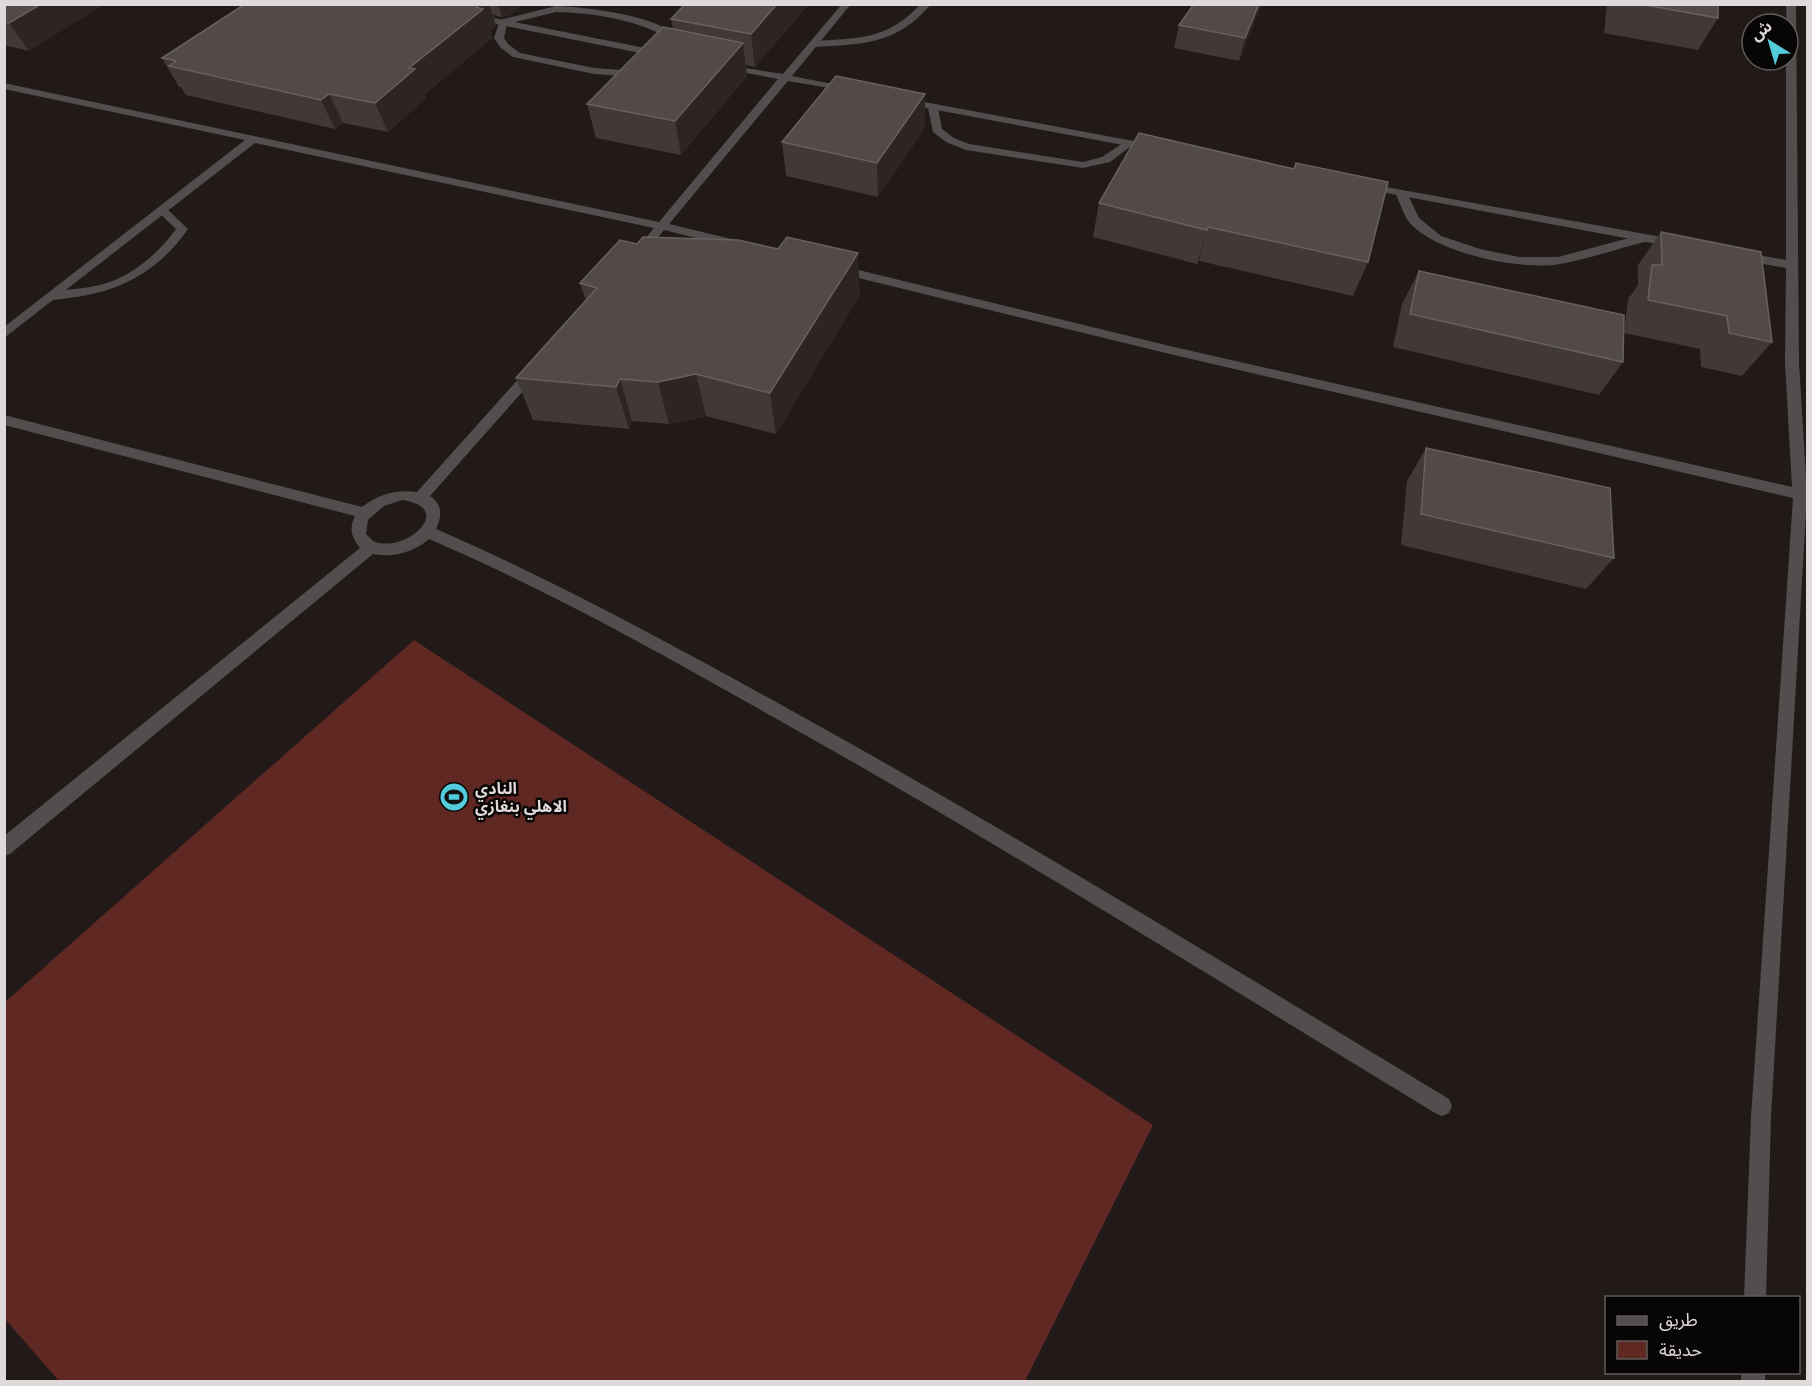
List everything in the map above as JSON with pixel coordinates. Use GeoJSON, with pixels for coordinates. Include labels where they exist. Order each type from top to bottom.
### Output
{"type":"FeatureCollection","features":[{"type":"Feature","properties":{"kind":"street"},"geometry":{"type":"LineString","coordinates":[[632,261],[847,4]]}},
{"type":"Feature","properties":{"kind":"street"},"geometry":{"type":"LineString","coordinates":[[814,44],[881,39],[910,24],[927,4]]}},
{"type":"Feature","properties":{"kind":"street"},"geometry":{"type":"LineString","coordinates":[[1755,1296],[1761,1117],[1804,496],[1792,363],[1791,4]]}},
{"type":"Feature","properties":{"kind":"street"},"geometry":{"type":"LineString","coordinates":[[503,22],[556,9],[636,22],[650,25],[669,34],[674,57]]}},
{"type":"Feature","properties":{"kind":"street"},"geometry":{"type":"LineString","coordinates":[[460,14],[674,57]]}},
{"type":"Feature","properties":{"kind":"street"},"geometry":{"type":"LineString","coordinates":[[503,22],[499,38],[504,46],[517,55],[552,64],[623,73],[674,57]]}},
{"type":"Feature","properties":{"kind":"street"},"geometry":{"type":"LineString","coordinates":[[712,64],[866,94]]}},
{"type":"Feature","properties":{"kind":"street"},"geometry":{"type":"LineString","coordinates":[[4,86],[663,226],[756,249]]}},
{"type":"Feature","properties":{"kind":"street"},"geometry":{"type":"LineString","coordinates":[[888,98],[1165,150]]}},
{"type":"Feature","properties":{"kind":"street"},"geometry":{"type":"LineString","coordinates":[[933,108],[937,130],[950,140],[966,147],[1083,165],[1106,160],[1130,143]]}},
{"type":"Feature","properties":{"kind":"street"},"geometry":{"type":"LineString","coordinates":[[4,334],[253,139]]}},
{"type":"Feature","properties":{"kind":"street"},"geometry":{"type":"LineString","coordinates":[[1347,183],[1689,246]]}},
{"type":"Feature","properties":{"kind":"street"},"geometry":{"type":"LineString","coordinates":[[1401,193],[1414,220],[1437,239],[1477,252],[1519,261],[1558,261],[1644,238]]}},
{"type":"Feature","properties":{"kind":"street"},"geometry":{"type":"LineString","coordinates":[[53,296],[102,288],[140,271],[170,247],[182,229],[162,210]]}},
{"type":"Feature","properties":{"kind":"street"},"geometry":{"type":"LineString","coordinates":[[1734,254],[1791,265]]}},
{"type":"Feature","properties":{"kind":"street"},"geometry":{"type":"LineString","coordinates":[[826,266],[1174,351],[1804,496]]}},
{"type":"Feature","properties":{"kind":"street"},"geometry":{"type":"LineString","coordinates":[[421,497],[546,357]]}},
{"type":"Feature","properties":{"kind":"street"},"geometry":{"type":"LineString","coordinates":[[4,420],[365,513]]}},
{"type":"Feature","properties":{"kind":"street"},"geometry":{"type":"LineString","coordinates":[[412,495],[421,497],[430,503],[435,511],[435,522],[417,542],[385,551],[371,547],[363,541],[359,533],[360,523],[365,513],[381,501],[392,497],[412,495]]}},
{"type":"Feature","properties":{"kind":"street"},"geometry":{"type":"LineString","coordinates":[[428,532],[478,552],[565,595],[850,750],[1443,1106]]}},
{"type":"Feature","properties":{"kind":"street"},"geometry":{"type":"LineString","coordinates":[[4,848],[371,547]]}},
{"type":"Feature","properties":{"kind":"green space"},"geometry":{"type":"Polygon","coordinates":[[[414,640],[1153,1125],[1025,1381],[59,1381],[5,1319],[5,1002],[414,640]]]}},
{"type":"Feature","properties":{"kind":"building"},"geometry":{"type":"Polygon","coordinates":[[[4,4],[41,4],[9,23],[4,22],[4,4]]]}},
{"type":"Feature","properties":{"kind":"building"},"geometry":{"type":"Polygon","coordinates":[[[245,4],[479,4],[476,7],[483,9],[409,68],[415,69],[375,103],[329,94],[321,100],[169,66],[176,61],[162,58],[245,4]]]}},
{"type":"Feature","properties":{"kind":"building"},"geometry":{"type":"Polygon","coordinates":[[[685,4],[777,4],[751,34],[671,19],[685,4]]]}},
{"type":"Feature","properties":{"kind":"building"},"geometry":{"type":"Polygon","coordinates":[[[1194,4],[1259,4],[1245,38],[1179,25],[1194,4]]]}},
{"type":"Feature","properties":{"kind":"building"},"geometry":{"type":"Polygon","coordinates":[[[1640,4],[1718,4],[1718,18],[1640,4]]]}},
{"type":"Feature","properties":{"kind":"building"},"geometry":{"type":"Polygon","coordinates":[[[663,27],[743,43],[675,121],[587,104],[663,27]]]}},
{"type":"Feature","properties":{"kind":"building"},"geometry":{"type":"Polygon","coordinates":[[[836,76],[925,94],[877,163],[782,142],[836,76]]]}},
{"type":"Feature","properties":{"kind":"building"},"geometry":{"type":"Polygon","coordinates":[[[1139,133],[1294,169],[1296,163],[1388,182],[1368,262],[1208,227],[1207,230],[1099,203],[1139,133]]]}},
{"type":"Feature","properties":{"kind":"building"},"geometry":{"type":"Polygon","coordinates":[[[1661,232],[1761,252],[1772,342],[1729,333],[1727,316],[1648,300],[1652,265],[1662,265],[1661,232]]]}},
{"type":"Feature","properties":{"kind":"building"},"geometry":{"type":"Polygon","coordinates":[[[643,237],[738,240],[778,249],[787,237],[858,253],[770,393],[696,374],[658,382],[620,379],[616,387],[516,378],[597,288],[580,283],[620,240],[637,244],[643,237]]]}},
{"type":"Feature","properties":{"kind":"building"},"geometry":{"type":"Polygon","coordinates":[[[1419,271],[1624,315],[1623,362],[1410,314],[1419,271]]]}},
{"type":"Feature","properties":{"kind":"building"},"geometry":{"type":"Polygon","coordinates":[[[1426,448],[1610,488],[1614,558],[1421,514],[1426,448]]]}},
{"type":"Feature","properties":{"kind":"place","name":"النادي الاهلي بنغازي"},"geometry":{"type":"Point","coordinates":[454,797]}}]}
